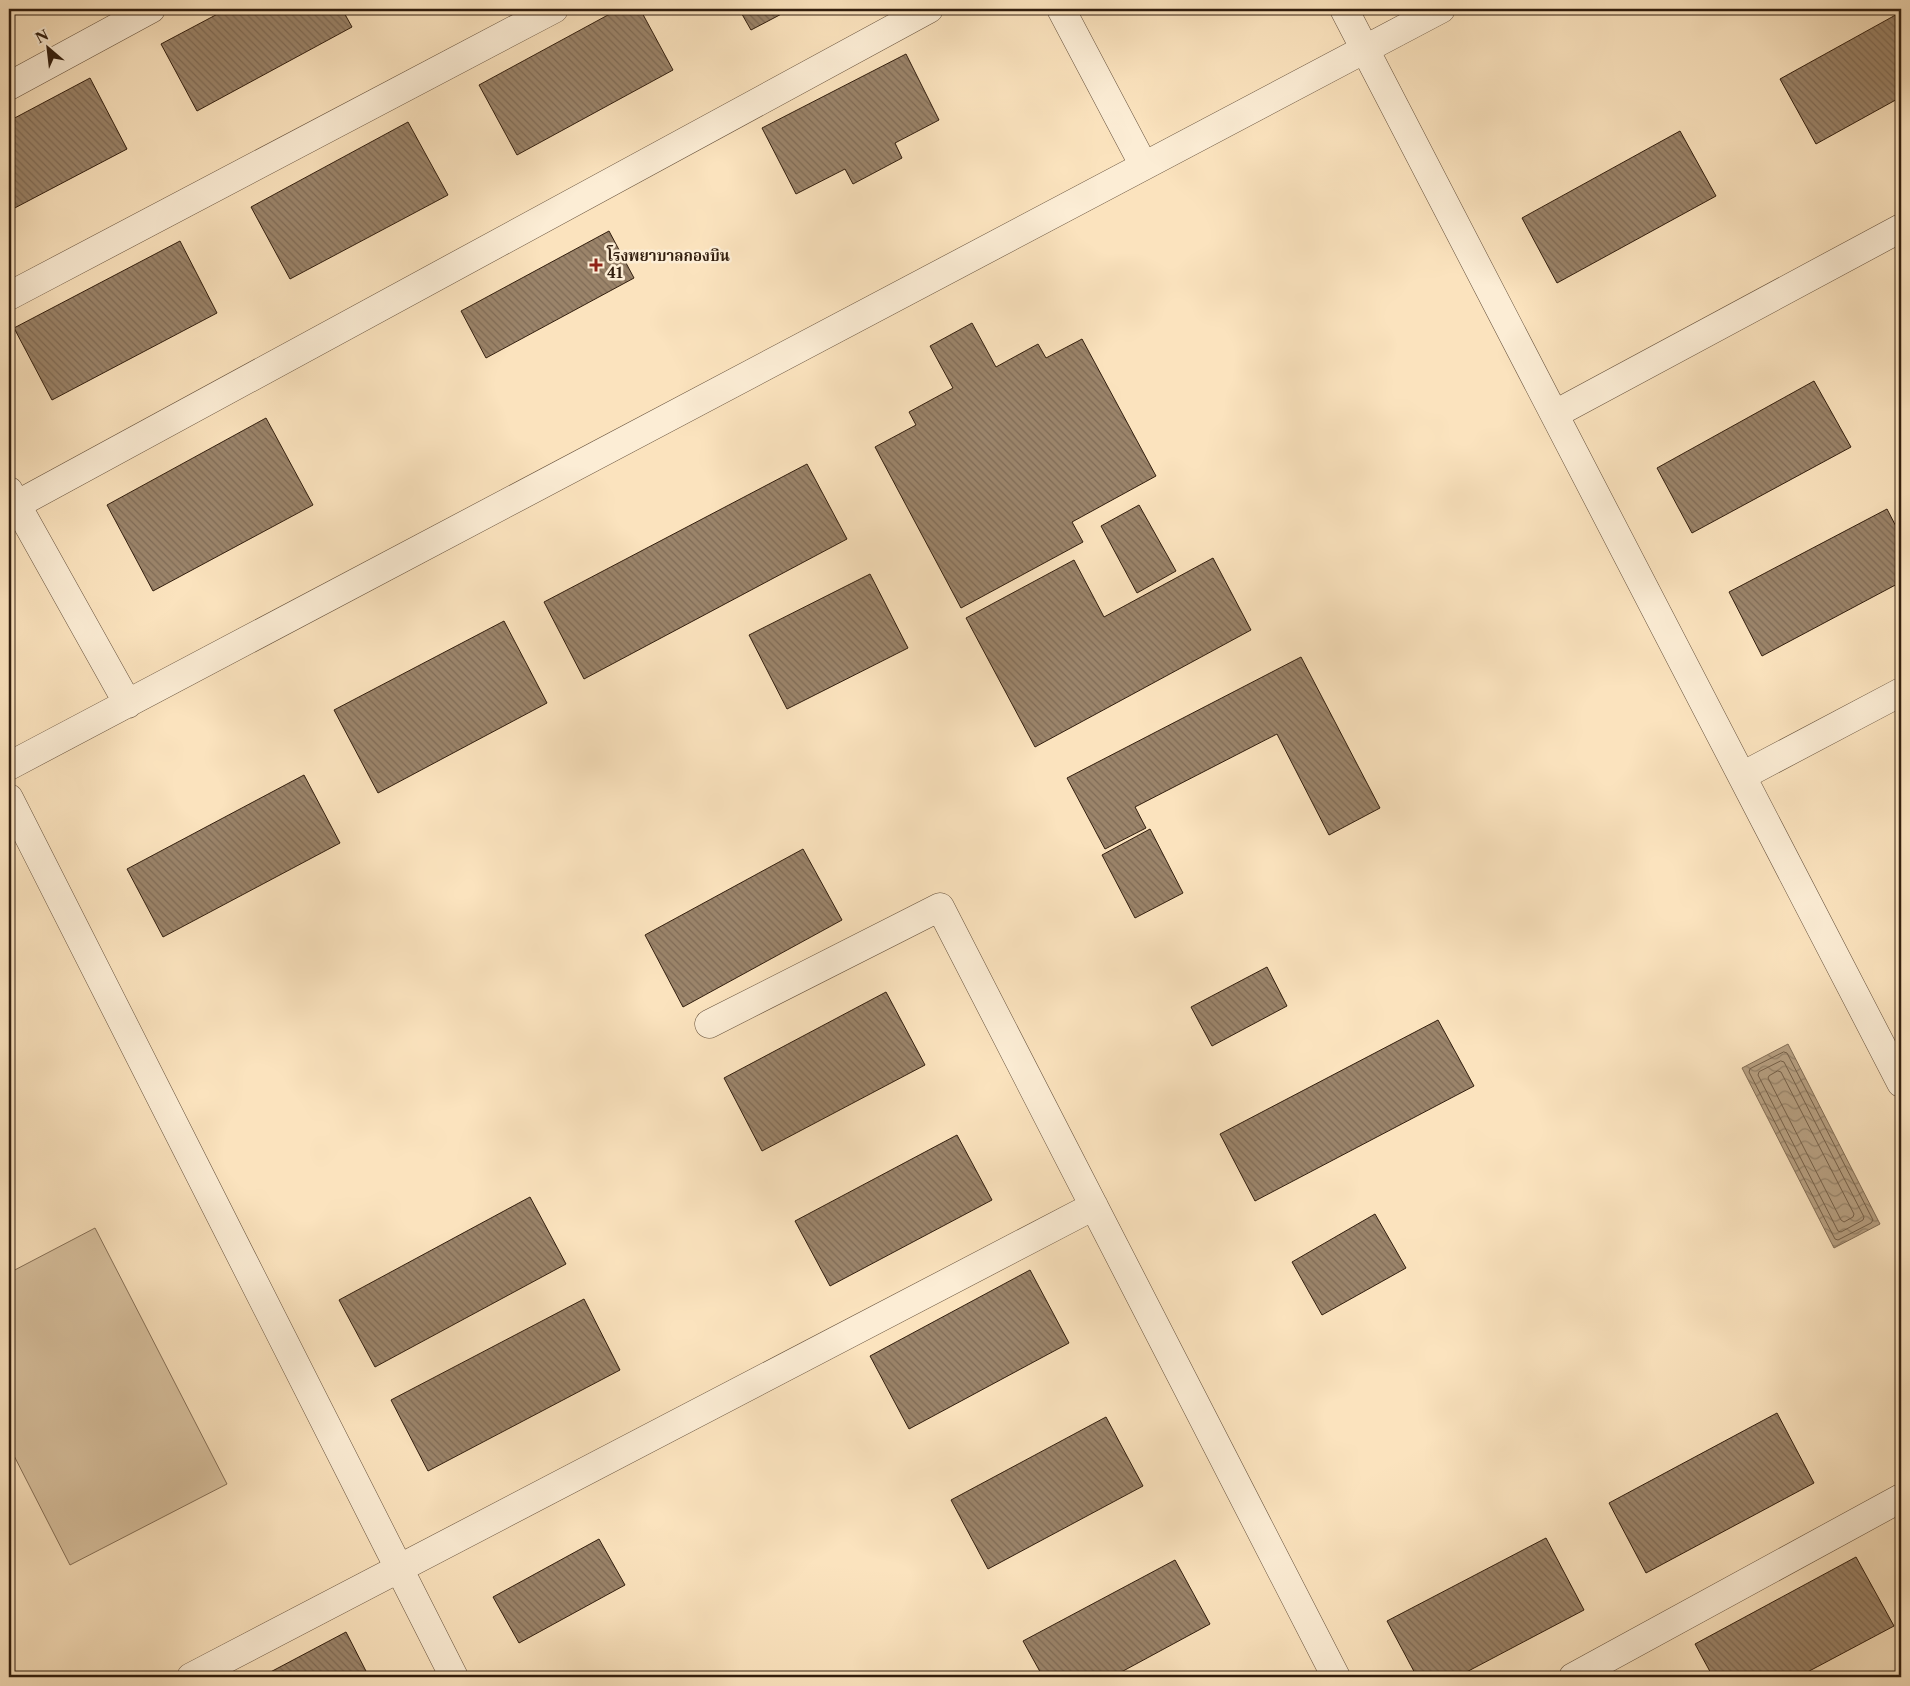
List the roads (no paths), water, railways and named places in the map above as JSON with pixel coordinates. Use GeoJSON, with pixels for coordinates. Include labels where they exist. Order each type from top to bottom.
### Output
{"type":"FeatureCollection","features":[{"type":"Feature","properties":{"kind":"lane"},"geometry":{"type":"LineString","coordinates":[[9,86],[151,9]]}},
{"type":"Feature","properties":{"kind":"lane"},"geometry":{"type":"LineString","coordinates":[[9,296],[554,9]]}},
{"type":"Feature","properties":{"kind":"lane"},"geometry":{"type":"LineString","coordinates":[[128,704],[13,498],[929,9]]}},
{"type":"Feature","properties":{"kind":"lane"},"geometry":{"type":"LineString","coordinates":[[1061,9],[1144,166]]}},
{"type":"Feature","properties":{"kind":"lane"},"geometry":{"type":"LineString","coordinates":[[1344,9],[1901,1083]]}},
{"type":"Feature","properties":{"kind":"lane"},"geometry":{"type":"LineString","coordinates":[[9,766],[1441,9]]}},
{"type":"Feature","properties":{"kind":"lane"},"geometry":{"type":"LineString","coordinates":[[1555,414],[1901,228]]}},
{"type":"Feature","properties":{"kind":"lane"},"geometry":{"type":"LineString","coordinates":[[1742,776],[1901,692]]}},
{"type":"Feature","properties":{"kind":"lane"},"geometry":{"type":"LineString","coordinates":[[9,798],[454,1677]]}},
{"type":"Feature","properties":{"kind":"lane"},"geometry":{"type":"LineString","coordinates":[[709,1024],[940,907],[1336,1677]]}},
{"type":"Feature","properties":{"kind":"lane"},"geometry":{"type":"LineString","coordinates":[[191,1677],[1094,1206]]}},
{"type":"Feature","properties":{"kind":"lane"},"geometry":{"type":"LineString","coordinates":[[1574,1677],[1901,1498]]}},
{"type":"Feature","properties":{"kind":"water"},"geometry":{"type":"Polygon","coordinates":[[[1788,1044],[1880,1224],[1834,1248],[1742,1068],[1788,1044]]]}},
{"type":"Feature","properties":{"kind":"place","name":"โรงพยาบาลกองบิน 41"},"geometry":{"type":"Point","coordinates":[596,265]}}]}
